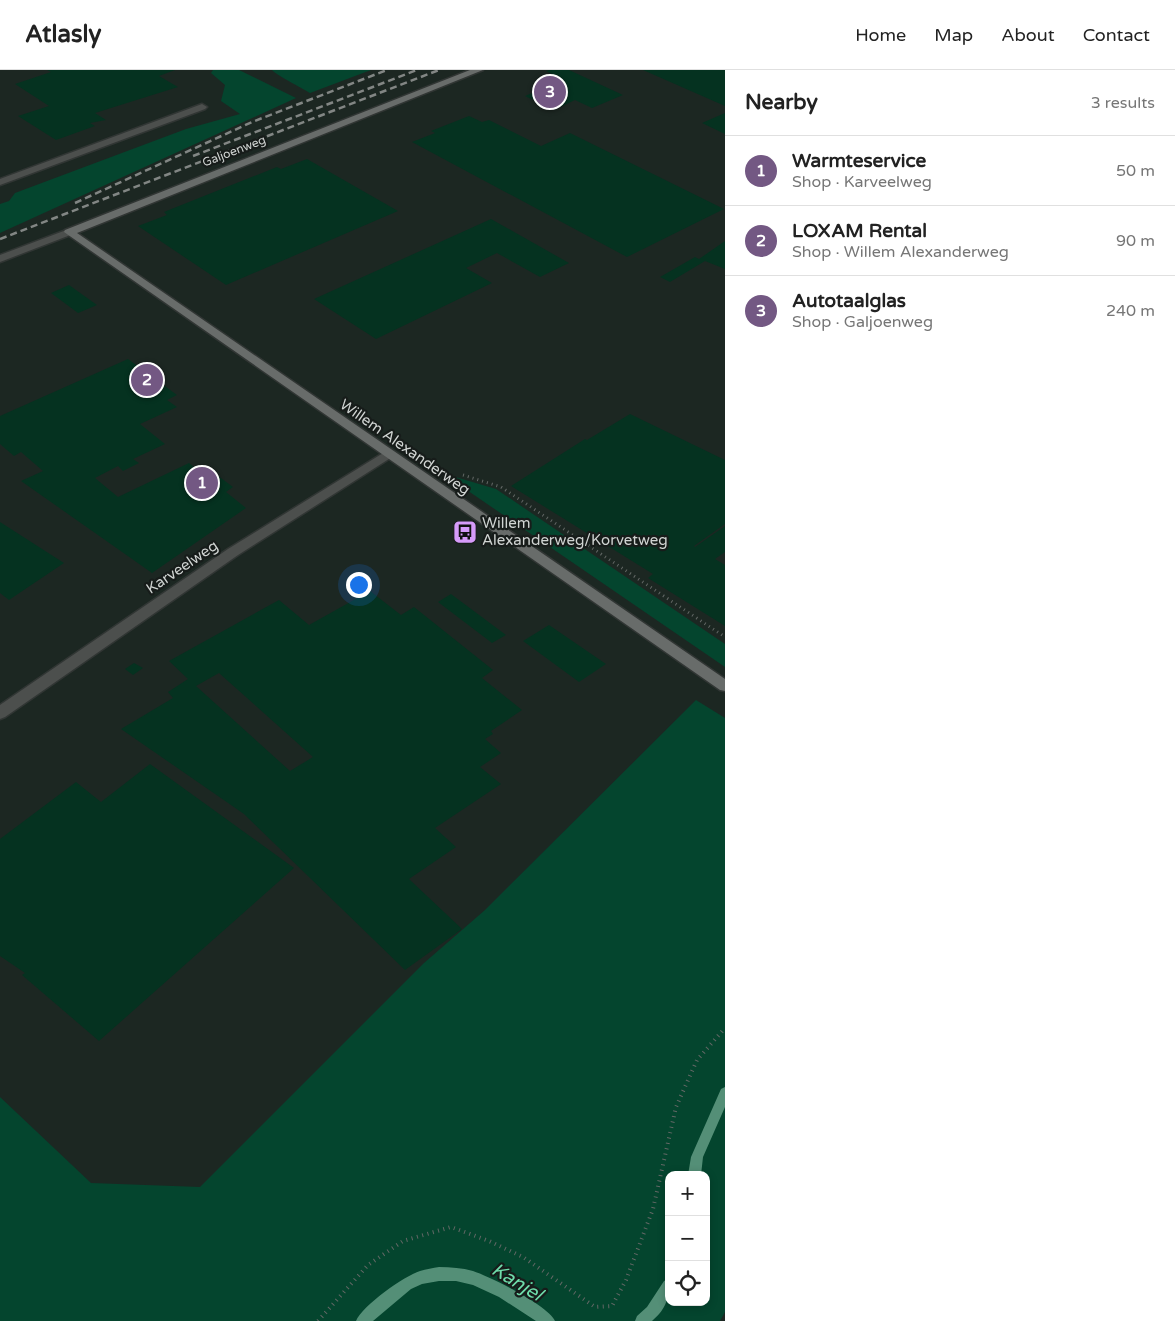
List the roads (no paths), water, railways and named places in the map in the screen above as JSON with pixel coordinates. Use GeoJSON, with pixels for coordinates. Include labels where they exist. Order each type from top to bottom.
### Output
{"type":"FeatureCollection","features":[{"type":"Feature","properties":{"kind":"street","name":"Galjoenweg"},"geometry":{"type":"LineString","coordinates":[[0,258],[478,70]]}},
{"type":"Feature","properties":{"kind":"street"},"geometry":{"type":"LineString","coordinates":[[0,182],[202,107]]}},
{"type":"Feature","properties":{"kind":"street","name":"Willem Alexanderweg"},"geometry":{"type":"LineString","coordinates":[[69,232],[725,686]]}},
{"type":"Feature","properties":{"kind":"street","name":"Karveelweg"},"geometry":{"type":"LineString","coordinates":[[0,713],[233,552],[388,454]]}},
{"type":"Feature","properties":{"kind":"waterway","name":"Kanjel"},"geometry":{"type":"LineString","coordinates":[[695,1171],[697,1157],[725,1093]]}},
{"type":"Feature","properties":{"kind":"waterway","name":"Kanjel"},"geometry":{"type":"LineString","coordinates":[[363,1321],[391,1296],[414,1280],[439,1274],[456,1274],[489,1284],[519,1301],[548,1321]]}},
{"type":"Feature","properties":{"kind":"waterway","name":"Kanjel"},"geometry":{"type":"LineString","coordinates":[[642,1321],[652,1312],[665,1292]]}},
{"type":"Feature","properties":{"kind":"railway"},"geometry":{"type":"LineString","coordinates":[[75,203],[252,122],[387,70]]}},
{"type":"Feature","properties":{"kind":"railway"},"geometry":{"type":"LineString","coordinates":[[193,156],[417,70]]}},
{"type":"Feature","properties":{"kind":"railway"},"geometry":{"type":"LineString","coordinates":[[0,239],[439,70]]}},
{"type":"Feature","properties":{"kind":"place","name":"Autotaalglas"},"geometry":{"type":"Point","coordinates":[550,92]}},
{"type":"Feature","properties":{"kind":"place","name":"LOXAM Rental"},"geometry":{"type":"Point","coordinates":[147,380]}},
{"type":"Feature","properties":{"kind":"place","name":"Warmteservice"},"geometry":{"type":"Point","coordinates":[202,483]}},
{"type":"Feature","properties":{"kind":"place","name":"Willem Alexanderweg/Korvetweg"},"geometry":{"type":"Point","coordinates":[465,532]}}]}
